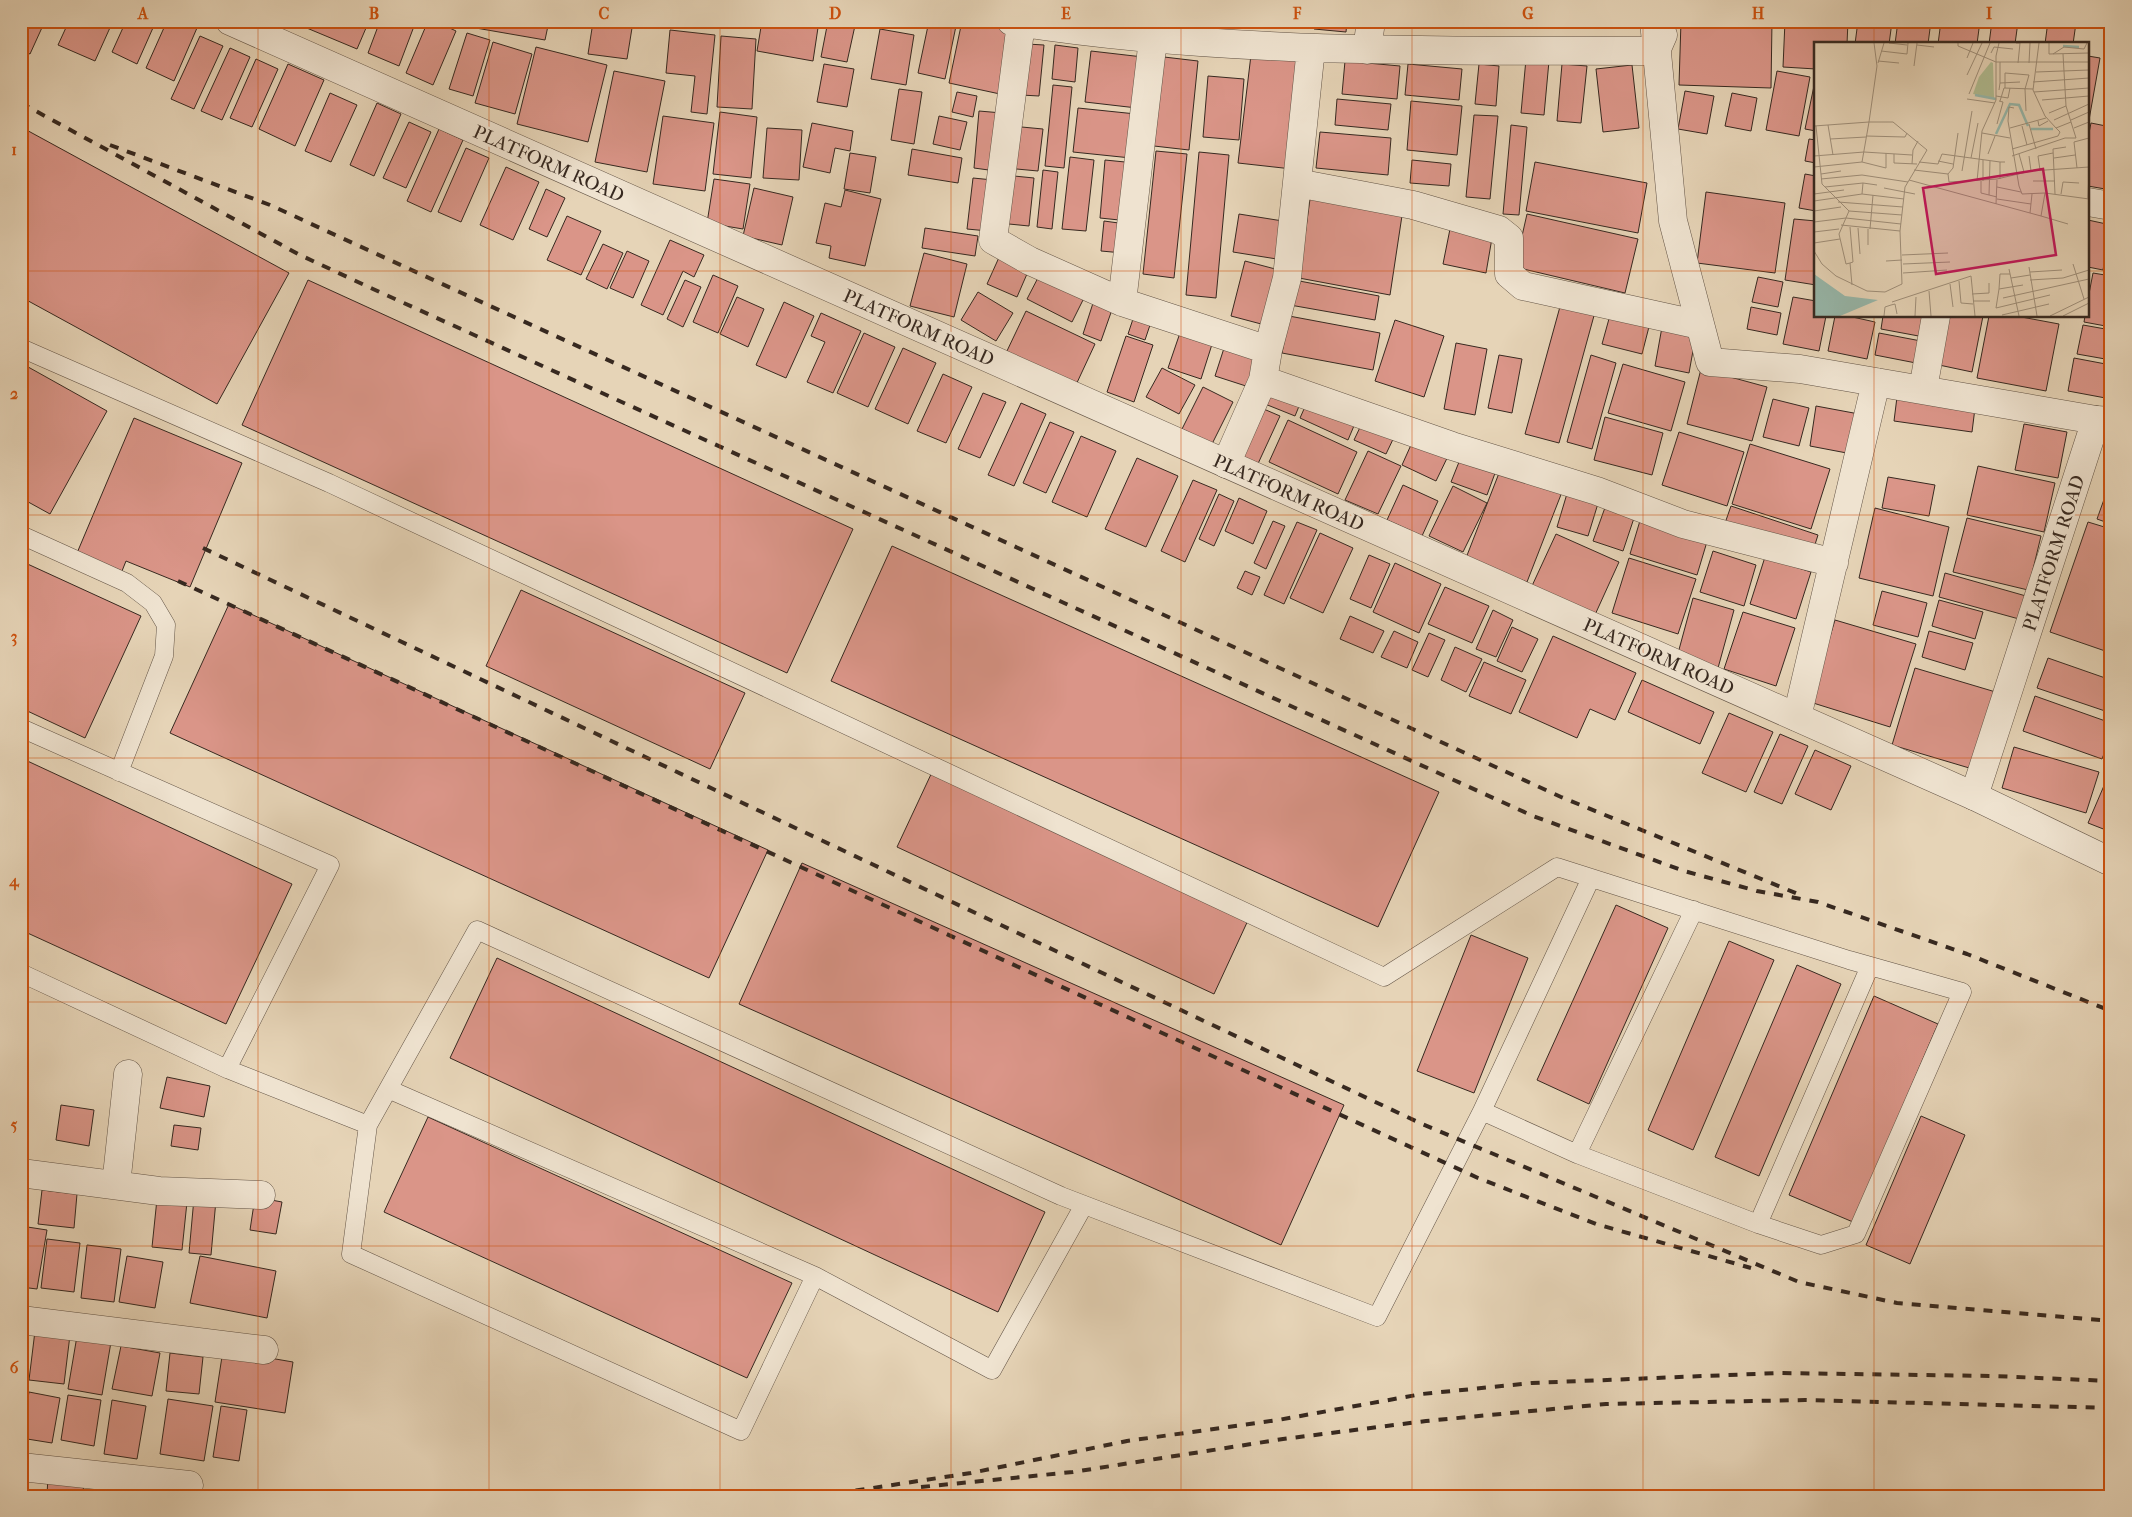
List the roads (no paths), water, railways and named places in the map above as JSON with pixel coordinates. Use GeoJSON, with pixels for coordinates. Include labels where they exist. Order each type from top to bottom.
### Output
{"type":"FeatureCollection","features":[{"type":"Feature","properties":{"kind":"street","name":"PLATFORM ROAD"},"geometry":{"type":"LineString","coordinates":[[230,21],[1974,796],[2104,421]]}},
{"type":"Feature","properties":{"kind":"street"},"geometry":{"type":"LineString","coordinates":[[1367,50],[1371,21]]}},
{"type":"Feature","properties":{"kind":"street"},"geometry":{"type":"LineString","coordinates":[[1654,21],[1673,221],[1710,362],[1800,369],[2104,421]]}},
{"type":"Feature","properties":{"kind":"street"},"geometry":{"type":"LineString","coordinates":[[1656,50],[1669,21]]}},
{"type":"Feature","properties":{"kind":"street"},"geometry":{"type":"LineString","coordinates":[[1268,350],[1122,302],[1030,261],[993,240],[1016,22],[1155,30],[1311,48],[1367,50],[1656,50]]}},
{"type":"Feature","properties":{"kind":"street"},"geometry":{"type":"LineString","coordinates":[[1122,302],[1155,30]]}},
{"type":"Feature","properties":{"kind":"street"},"geometry":{"type":"LineString","coordinates":[[1226,464],[1263,380],[1268,350],[1287,278],[1311,48]]}},
{"type":"Feature","properties":{"kind":"street"},"geometry":{"type":"LineString","coordinates":[[1297,182],[1413,205],[1499,230],[1509,238],[1509,274],[1523,286],[1700,325]]}},
{"type":"Feature","properties":{"kind":"street"},"geometry":{"type":"LineString","coordinates":[[2090,202],[2111,206]]}},
{"type":"Feature","properties":{"kind":"street"},"geometry":{"type":"LineString","coordinates":[[1923,389],[1936,318]]}},
{"type":"Feature","properties":{"kind":"street"},"geometry":{"type":"LineString","coordinates":[[1263,380],[1452,446],[1597,491],[1683,524],[1834,563]]}},
{"type":"Feature","properties":{"kind":"street"},"geometry":{"type":"LineString","coordinates":[[1797,717],[1876,382]]}},
{"type":"Feature","properties":{"kind":"street"},"geometry":{"type":"LineString","coordinates":[[1974,796],[2111,862]]}},
{"type":"Feature","properties":{"kind":"street"},"geometry":{"type":"LineString","coordinates":[[116,1185],[128,1074]]}},
{"type":"Feature","properties":{"kind":"street"},"geometry":{"type":"LineString","coordinates":[[21,1173],[159,1191],[261,1195]]}},
{"type":"Feature","properties":{"kind":"street"},"geometry":{"type":"LineString","coordinates":[[21,1320],[264,1350]]}},
{"type":"Feature","properties":{"kind":"street"},"geometry":{"type":"LineString","coordinates":[[21,1467],[189,1485]]}},
{"type":"Feature","properties":{"kind":"lane"},"geometry":{"type":"LineString","coordinates":[[21,348],[329,483],[1384,977],[1557,867],[1870,966],[1962,992],[1856,1234],[1821,1245],[1758,1224],[1577,1154],[1482,1111]]}},
{"type":"Feature","properties":{"kind":"lane"},"geometry":{"type":"LineString","coordinates":[[21,535],[126,583],[152,603],[166,625],[164,656],[120,772]]}},
{"type":"Feature","properties":{"kind":"lane"},"geometry":{"type":"LineString","coordinates":[[21,728],[330,865],[227,1070]]}},
{"type":"Feature","properties":{"kind":"lane"},"geometry":{"type":"LineString","coordinates":[[815,1276],[741,1432],[351,1254],[368,1125],[477,930],[1084,1205],[1377,1317],[1482,1111],[1591,878]]}},
{"type":"Feature","properties":{"kind":"lane"},"geometry":{"type":"LineString","coordinates":[[1577,1154],[1694,910]]}},
{"type":"Feature","properties":{"kind":"lane"},"geometry":{"type":"LineString","coordinates":[[1758,1224],[1870,966]]}},
{"type":"Feature","properties":{"kind":"lane"},"geometry":{"type":"LineString","coordinates":[[21,973],[227,1070],[368,1125]]}},
{"type":"Feature","properties":{"kind":"lane"},"geometry":{"type":"LineString","coordinates":[[388,1089],[815,1276],[992,1370],[1084,1205]]}},
{"type":"Feature","properties":{"kind":"railway"},"geometry":{"type":"LineString","coordinates":[[21,103],[300,255],[1533,816],[1684,871],[1757,891],[1818,902],[1967,954],[2111,1011]]}},
{"type":"Feature","properties":{"kind":"railway"},"geometry":{"type":"LineString","coordinates":[[110,145],[270,205],[1561,797],[1798,894]]}},
{"type":"Feature","properties":{"kind":"railway"},"geometry":{"type":"LineString","coordinates":[[203,548],[1422,1124],[1799,1282],[1897,1303],[2111,1321]]}},
{"type":"Feature","properties":{"kind":"railway"},"geometry":{"type":"LineString","coordinates":[[178,581],[1478,1178],[1596,1224],[1751,1268]]}},
{"type":"Feature","properties":{"kind":"railway"},"geometry":{"type":"LineString","coordinates":[[820,1496],[971,1473],[1127,1441],[1278,1420],[1422,1394],[1532,1383],[1778,1373],[1993,1376],[2111,1381]]}},
{"type":"Feature","properties":{"kind":"railway"},"geometry":{"type":"LineString","coordinates":[[921,1487],[1073,1472],[1283,1439],[1426,1421],[1606,1404],[1805,1400],[2111,1408]]}}]}
